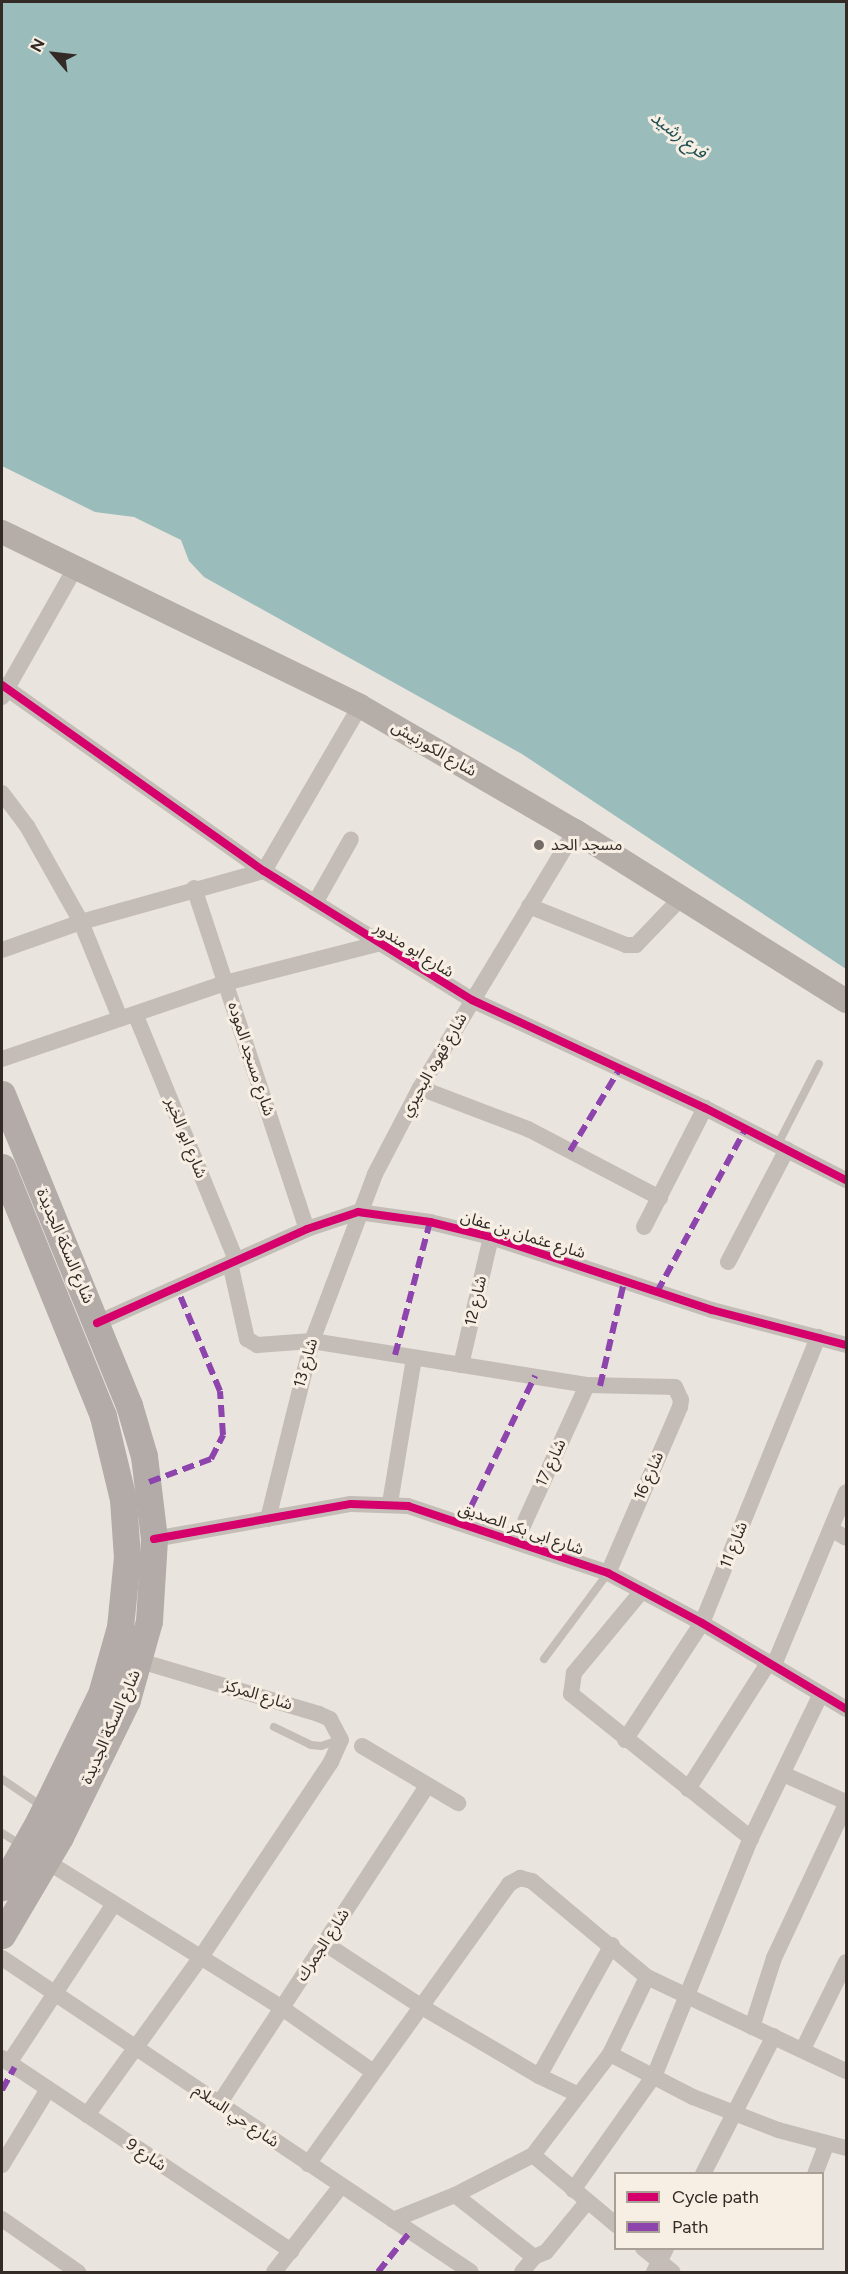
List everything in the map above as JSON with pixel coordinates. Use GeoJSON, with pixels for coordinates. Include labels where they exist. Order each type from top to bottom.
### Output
{"type":"FeatureCollection","features":[{"type":"Feature","properties":{"kind":"main road","name":"شارع الكورنيش"},"geometry":{"type":"LineString","coordinates":[[2,532],[360,706],[575,831],[846,1001]]}},
{"type":"Feature","properties":{"kind":"main road","name":"شارع السكة الجديدة"},"geometry":{"type":"LineString","coordinates":[[2,1094],[97,1323],[140,1439],[154,1539],[153,1590],[140,1661],[110,1737],[35,1855],[2,1887]]}},
{"type":"Feature","properties":{"kind":"main road","name":"شارع السكة الجديدة"},"geometry":{"type":"LineString","coordinates":[[2,1167],[103,1416],[118,1471],[126,1528],[125,1592],[112,1661],[86,1727],[46,1808],[35,1855],[2,1935]]}},
{"type":"Feature","properties":{"kind":"street"},"geometry":{"type":"LineString","coordinates":[[3,690],[76,567]]}},
{"type":"Feature","properties":{"kind":"street","name":"شارع ابو مندور"},"geometry":{"type":"LineString","coordinates":[[3,690],[264,871],[377,944],[472,1000],[705,1108],[846,1180]]}},
{"type":"Feature","properties":{"kind":"street"},"geometry":{"type":"LineString","coordinates":[[2,950],[81,921],[194,888],[264,871],[360,706]]}},
{"type":"Feature","properties":{"kind":"street","name":"شارع ابو الخير"},"geometry":{"type":"LineString","coordinates":[[2,793],[27,826],[81,921],[128,1017],[233,1261],[247,1339],[252,1344],[312,1341]]}},
{"type":"Feature","properties":{"kind":"street","name":"شارع قهوه البحيري"},"geometry":{"type":"LineString","coordinates":[[358,1212],[420,1088],[575,831]]}},
{"type":"Feature","properties":{"kind":"street"},"geometry":{"type":"LineString","coordinates":[[315,903],[351,839]]}},
{"type":"Feature","properties":{"kind":"street","name":"شارع مسجد الموده"},"geometry":{"type":"LineString","coordinates":[[194,888],[307,1228]]}},
{"type":"Feature","properties":{"kind":"street"},"geometry":{"type":"LineString","coordinates":[[529,906],[626,945],[636,945],[682,897]]}},
{"type":"Feature","properties":{"kind":"street"},"geometry":{"type":"LineString","coordinates":[[2,1059],[225,983],[377,944]]}},
{"type":"Feature","properties":{"kind":"street"},"geometry":{"type":"LineString","coordinates":[[420,1088],[528,1129],[660,1198]]}},
{"type":"Feature","properties":{"kind":"street"},"geometry":{"type":"LineString","coordinates":[[644,1227],[705,1108]]}},
{"type":"Feature","properties":{"kind":"street"},"geometry":{"type":"LineString","coordinates":[[728,1263],[783,1146]]}},
{"type":"Feature","properties":{"kind":"street","name":"شارع عثمان بن عفان"},"geometry":{"type":"LineString","coordinates":[[97,1323],[307,1228],[358,1212],[430,1222],[491,1237],[712,1310],[846,1345]]}},
{"type":"Feature","properties":{"kind":"street","name":"شارع 13"},"geometry":{"type":"LineString","coordinates":[[268,1519],[312,1341],[358,1212]]}},
{"type":"Feature","properties":{"kind":"street","name":"شارع 12"},"geometry":{"type":"LineString","coordinates":[[461,1365],[491,1237]]}},
{"type":"Feature","properties":{"kind":"street","name":"شارع 11"},"geometry":{"type":"LineString","coordinates":[[626,1740],[702,1623],[819,1337]]}},
{"type":"Feature","properties":{"kind":"street"},"geometry":{"type":"LineString","coordinates":[[312,1341],[587,1385]]}},
{"type":"Feature","properties":{"kind":"street"},"geometry":{"type":"LineString","coordinates":[[390,1503],[414,1358]]}},
{"type":"Feature","properties":{"kind":"street","name":"شارع 16"},"geometry":{"type":"LineString","coordinates":[[587,1385],[668,1385],[680,1393],[680,1407],[608,1573]]}},
{"type":"Feature","properties":{"kind":"street","name":"شارع 17"},"geometry":{"type":"LineString","coordinates":[[516,1541],[587,1385]]}},
{"type":"Feature","properties":{"kind":"street"},"geometry":{"type":"LineString","coordinates":[[688,1789],[772,1663],[846,1492]]}},
{"type":"Feature","properties":{"kind":"street","name":"شارع ابى بكر الصديق"},"geometry":{"type":"LineString","coordinates":[[154,1539],[351,1504],[390,1503],[516,1541],[608,1573],[702,1623],[846,1709]]}},
{"type":"Feature","properties":{"kind":"street"},"geometry":{"type":"LineString","coordinates":[[831,1529],[846,1538]]}},
{"type":"Feature","properties":{"kind":"street"},"geometry":{"type":"LineString","coordinates":[[642,1591],[574,1673],[569,1687],[575,1701],[751,1838]]}},
{"type":"Feature","properties":{"kind":"street","name":"شارع المركز"},"geometry":{"type":"LineString","coordinates":[[140,1661],[319,1714],[330,1719],[341,1740]]}},
{"type":"Feature","properties":{"kind":"street"},"geometry":{"type":"LineString","coordinates":[[573,2190],[655,2074],[684,1997],[751,1838],[821,1694]]}},
{"type":"Feature","properties":{"kind":"street"},"geometry":{"type":"LineString","coordinates":[[87,2115],[201,1957],[331,1762],[341,1740]]}},
{"type":"Feature","properties":{"kind":"street"},"geometry":{"type":"LineString","coordinates":[[362,1746],[458,1803]]}},
{"type":"Feature","properties":{"kind":"street"},"geometry":{"type":"LineString","coordinates":[[752,2027],[774,1958],[846,1803],[783,1774]]}},
{"type":"Feature","properties":{"kind":"street","name":"شارع الجمرك"},"geometry":{"type":"LineString","coordinates":[[219,2104],[428,1785]]}},
{"type":"Feature","properties":{"kind":"street"},"geometry":{"type":"LineString","coordinates":[[35,1855],[282,2008],[372,2071]]}},
{"type":"Feature","properties":{"kind":"street"},"geometry":{"type":"LineString","coordinates":[[308,2164],[372,2071],[422,2007],[509,1884],[520,1878],[532,1881],[612,1945],[647,1977],[684,1997],[846,2071]]}},
{"type":"Feature","properties":{"kind":"street"},"geometry":{"type":"LineString","coordinates":[[5,2061],[56,1995],[113,1905]]}},
{"type":"Feature","properties":{"kind":"street"},"geometry":{"type":"LineString","coordinates":[[324,1943],[422,2007],[539,2076],[579,2095]]}},
{"type":"Feature","properties":{"kind":"street"},"geometry":{"type":"LineString","coordinates":[[539,2076],[612,1945]]}},
{"type":"Feature","properties":{"kind":"street","name":"شارع حي السلام"},"geometry":{"type":"LineString","coordinates":[[2,1958],[471,2272]]}},
{"type":"Feature","properties":{"kind":"street"},"geometry":{"type":"LineString","coordinates":[[802,2049],[846,1962]]}},
{"type":"Feature","properties":{"kind":"street"},"geometry":{"type":"LineString","coordinates":[[393,2220],[455,2195],[533,2155],[610,2054],[647,1977]]}},
{"type":"Feature","properties":{"kind":"street"},"geometry":{"type":"LineString","coordinates":[[704,2172],[774,2037]]}},
{"type":"Feature","properties":{"kind":"street"},"geometry":{"type":"LineString","coordinates":[[610,2054],[655,2074],[693,2097],[826,2145],[846,2148]]}},
{"type":"Feature","properties":{"kind":"street","name":"شارع 9"},"geometry":{"type":"LineString","coordinates":[[5,2061],[291,2251]]}},
{"type":"Feature","properties":{"kind":"street"},"geometry":{"type":"LineString","coordinates":[[2,2165],[48,2089]]}},
{"type":"Feature","properties":{"kind":"street"},"geometry":{"type":"LineString","coordinates":[[816,2172],[826,2145]]}},
{"type":"Feature","properties":{"kind":"street"},"geometry":{"type":"LineString","coordinates":[[533,2155],[614,2224]]}},
{"type":"Feature","properties":{"kind":"street"},"geometry":{"type":"LineString","coordinates":[[274,2272],[341,2186]]}},
{"type":"Feature","properties":{"kind":"street"},"geometry":{"type":"LineString","coordinates":[[455,2195],[534,2257]]}},
{"type":"Feature","properties":{"kind":"street"},"geometry":{"type":"LineString","coordinates":[[522,2272],[534,2257],[546,2252],[587,2202]]}},
{"type":"Feature","properties":{"kind":"street"},"geometry":{"type":"LineString","coordinates":[[2,2219],[78,2272]]}},
{"type":"Feature","properties":{"kind":"street"},"geometry":{"type":"LineString","coordinates":[[646,2250],[673,2272]]}},
{"type":"Feature","properties":{"kind":"lane"},"geometry":{"type":"LineString","coordinates":[[783,1146],[819,1064]]}},
{"type":"Feature","properties":{"kind":"lane"},"geometry":{"type":"LineString","coordinates":[[544,1659],[608,1573]]}},
{"type":"Feature","properties":{"kind":"lane"},"geometry":{"type":"LineString","coordinates":[[274,1727],[311,1745],[321,1746],[341,1740]]}},
{"type":"Feature","properties":{"kind":"lane"},"geometry":{"type":"LineString","coordinates":[[2,1779],[46,1808]]}},
{"type":"Feature","properties":{"kind":"lane"},"geometry":{"type":"LineString","coordinates":[[2,1833],[35,1855]]}},
{"type":"Feature","properties":{"kind":"water","name":"فرع رشيد"},"geometry":{"type":"Polygon","coordinates":[[[2,2],[846,2],[846,969],[522,754],[204,577],[189,561],[181,540],[134,517],[95,512],[2,466],[2,2]]]}},
{"type":"Feature","properties":{"kind":"marked path"},"geometry":{"type":"LineString","coordinates":[[570,1151],[619,1070]]}},
{"type":"Feature","properties":{"kind":"marked path"},"geometry":{"type":"LineString","coordinates":[[657,1292],[746,1128]]}},
{"type":"Feature","properties":{"kind":"marked path"},"geometry":{"type":"LineString","coordinates":[[395,1355],[430,1222]]}},
{"type":"Feature","properties":{"kind":"marked path"},"geometry":{"type":"LineString","coordinates":[[600,1386],[624,1282]]}},
{"type":"Feature","properties":{"kind":"marked path"},"geometry":{"type":"LineString","coordinates":[[149,1482],[211,1459],[223,1435],[220,1391],[176,1286]]}},
{"type":"Feature","properties":{"kind":"marked path"},"geometry":{"type":"LineString","coordinates":[[463,1523],[535,1376]]}},
{"type":"Feature","properties":{"kind":"marked path"},"geometry":{"type":"LineString","coordinates":[[2,2090],[15,2067]]}},
{"type":"Feature","properties":{"kind":"marked path"},"geometry":{"type":"LineString","coordinates":[[378,2272],[410,2232]]}},
{"type":"Feature","properties":{"kind":"cycle path"},"geometry":{"type":"LineString","coordinates":[[2,685],[264,871],[472,1000],[705,1108],[846,1180]]}},
{"type":"Feature","properties":{"kind":"cycle path"},"geometry":{"type":"LineString","coordinates":[[97,1323],[307,1229],[358,1212],[430,1222],[491,1237],[712,1310],[846,1345]]}},
{"type":"Feature","properties":{"kind":"cycle path"},"geometry":{"type":"LineString","coordinates":[[154,1539],[351,1504],[408,1506],[608,1573],[702,1623],[846,1709]]}},
{"type":"Feature","properties":{"kind":"place","name":"مسجد الحد"},"geometry":{"type":"Point","coordinates":[539,845]}}]}
